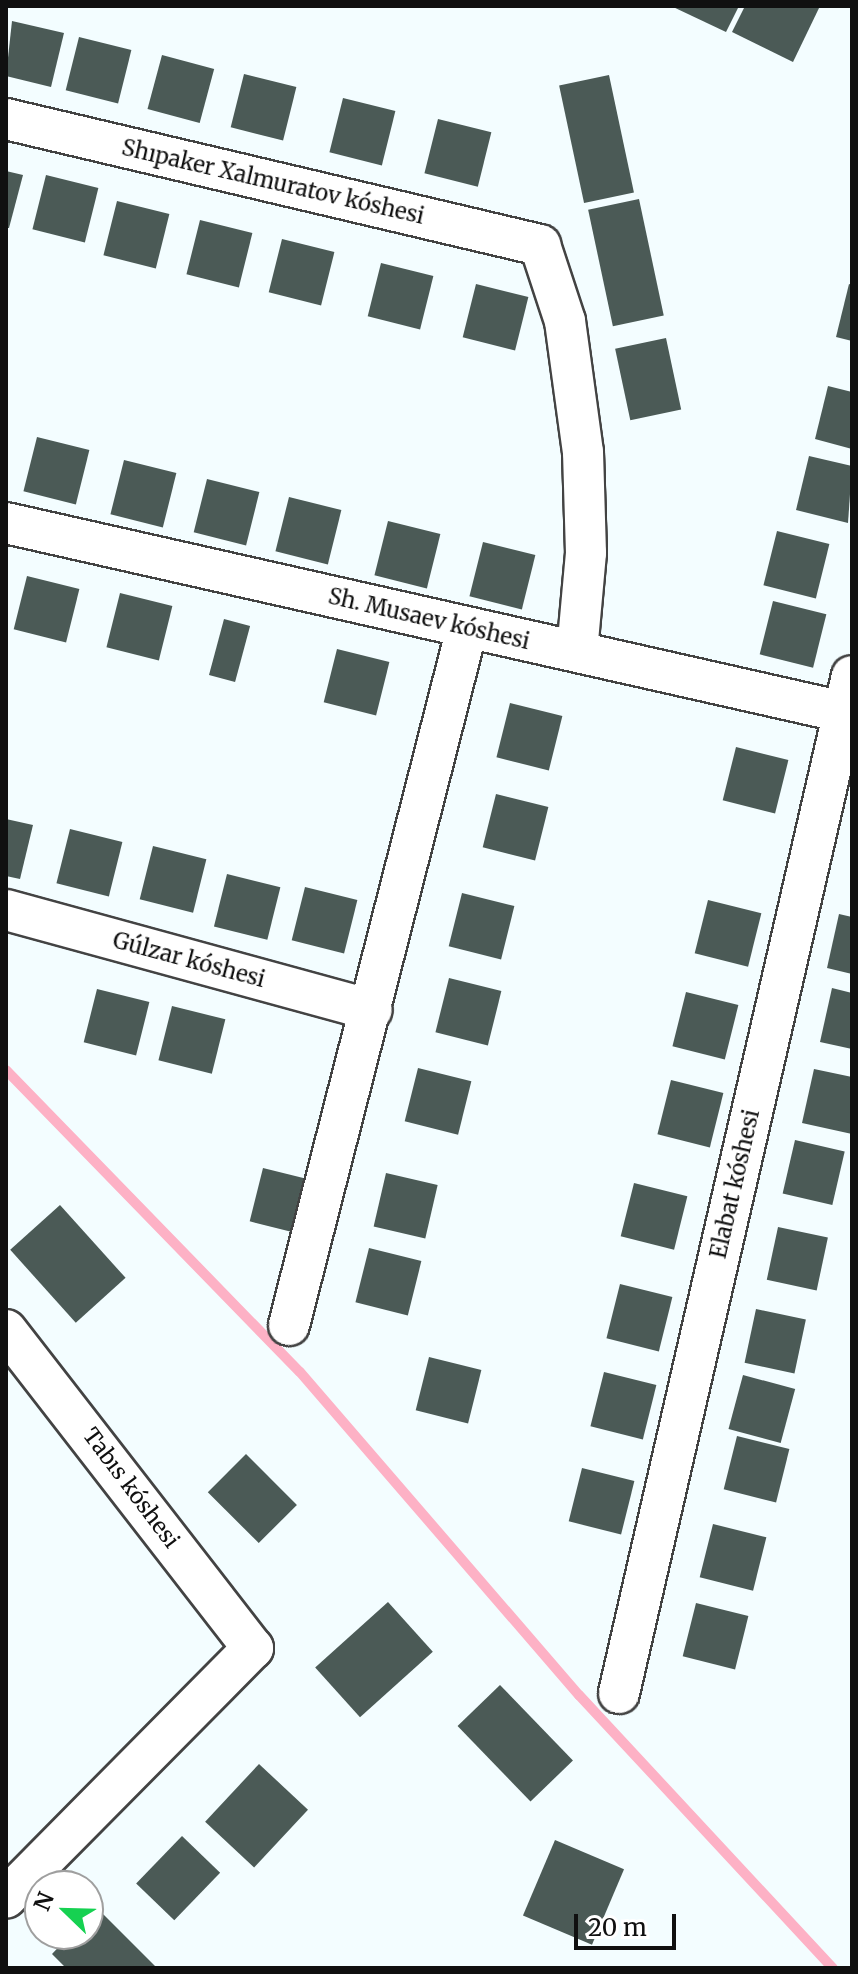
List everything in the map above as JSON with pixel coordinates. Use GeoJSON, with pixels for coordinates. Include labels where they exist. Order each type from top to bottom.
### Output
{"type":"FeatureCollection","features":[{"type":"Feature","properties":{"kind":"street","name":"Shıpaker Xalmuratov kóshesi"},"geometry":{"type":"LineString","coordinates":[[6,119],[540,245],[565,321],[583,452],[586,553],[577,652]]}},
{"type":"Feature","properties":{"kind":"street","name":"Sh. Musaev kóshesi"},"geometry":{"type":"LineString","coordinates":[[6,523],[577,652],[849,700]]}},
{"type":"Feature","properties":{"kind":"street"},"geometry":{"type":"LineString","coordinates":[[289,1325],[372,1010],[467,628]]}},
{"type":"Feature","properties":{"kind":"street","name":"Elabat kóshesi"},"geometry":{"type":"LineString","coordinates":[[619,1693],[849,700]]}},
{"type":"Feature","properties":{"kind":"street","name":"Gúlzar kóshesi"},"geometry":{"type":"LineString","coordinates":[[6,910],[372,1010]]}},
{"type":"Feature","properties":{"kind":"street","name":"Tabıs kóshesi"},"geometry":{"type":"LineString","coordinates":[[6,1330],[253,1648],[6,1898]]}},
{"type":"Feature","properties":{"kind":"building"},"geometry":{"type":"Polygon","coordinates":[[[671,6],[739,6],[726,32],[671,6]]]}},
{"type":"Feature","properties":{"kind":"building"},"geometry":{"type":"Polygon","coordinates":[[[745,6],[820,6],[793,62],[732,32],[745,6]]]}},
{"type":"Feature","properties":{"kind":"building"},"geometry":{"type":"Polygon","coordinates":[[[12,21],[64,33],[51,87],[6,76],[12,21]]]}},
{"type":"Feature","properties":{"kind":"building"},"geometry":{"type":"Polygon","coordinates":[[[79,37],[131,50],[118,103],[66,90],[79,37]]]}},
{"type":"Feature","properties":{"kind":"building"},"geometry":{"type":"Polygon","coordinates":[[[162,55],[214,69],[200,123],[148,109],[162,55]]]}},
{"type":"Feature","properties":{"kind":"building"},"geometry":{"type":"Polygon","coordinates":[[[244,74],[296,87],[283,140],[231,127],[244,74]]]}},
{"type":"Feature","properties":{"kind":"building"},"geometry":{"type":"Polygon","coordinates":[[[609,75],[634,192],[584,203],[559,86],[609,75]]]}},
{"type":"Feature","properties":{"kind":"building"},"geometry":{"type":"Polygon","coordinates":[[[343,98],[395,111],[382,165],[329,152],[343,98]]]}},
{"type":"Feature","properties":{"kind":"building"},"geometry":{"type":"Polygon","coordinates":[[[438,119],[491,132],[478,187],[424,173],[438,119]]]}},
{"type":"Feature","properties":{"kind":"building"},"geometry":{"type":"Polygon","coordinates":[[[6,171],[23,175],[9,228],[6,228],[6,171]]]}},
{"type":"Feature","properties":{"kind":"building"},"geometry":{"type":"Polygon","coordinates":[[[46,175],[98,188],[85,242],[32,229],[46,175]]]}},
{"type":"Feature","properties":{"kind":"building"},"geometry":{"type":"Polygon","coordinates":[[[639,199],[664,315],[613,326],[588,210],[639,199]]]}},
{"type":"Feature","properties":{"kind":"building"},"geometry":{"type":"Polygon","coordinates":[[[117,201],[169,214],[156,268],[103,255],[117,201]]]}},
{"type":"Feature","properties":{"kind":"building"},"geometry":{"type":"Polygon","coordinates":[[[200,220],[252,233],[239,287],[186,274],[200,220]]]}},
{"type":"Feature","properties":{"kind":"building"},"geometry":{"type":"Polygon","coordinates":[[[282,239],[334,252],[321,305],[269,292],[282,239]]]}},
{"type":"Feature","properties":{"kind":"building"},"geometry":{"type":"Polygon","coordinates":[[[381,263],[433,276],[420,329],[368,316],[381,263]]]}},
{"type":"Feature","properties":{"kind":"building"},"geometry":{"type":"Polygon","coordinates":[[[476,284],[528,297],[515,350],[463,337],[476,284]]]}},
{"type":"Feature","properties":{"kind":"building"},"geometry":{"type":"Polygon","coordinates":[[[849,284],[852,285],[852,341],[836,337],[849,284]]]}},
{"type":"Feature","properties":{"kind":"building"},"geometry":{"type":"Polygon","coordinates":[[[666,338],[681,409],[630,420],[615,349],[666,338]]]}},
{"type":"Feature","properties":{"kind":"building"},"geometry":{"type":"Polygon","coordinates":[[[828,386],[852,392],[852,449],[815,439],[828,386]]]}},
{"type":"Feature","properties":{"kind":"building"},"geometry":{"type":"Polygon","coordinates":[[[37,437],[89,450],[76,504],[23,491],[37,437]]]}},
{"type":"Feature","properties":{"kind":"building"},"geometry":{"type":"Polygon","coordinates":[[[809,456],[852,466],[848,523],[796,510],[809,456]]]}},
{"type":"Feature","properties":{"kind":"building"},"geometry":{"type":"Polygon","coordinates":[[[124,460],[176,473],[163,527],[110,514],[124,460]]]}},
{"type":"Feature","properties":{"kind":"building"},"geometry":{"type":"Polygon","coordinates":[[[207,479],[259,492],[246,545],[194,532],[207,479]]]}},
{"type":"Feature","properties":{"kind":"building"},"geometry":{"type":"Polygon","coordinates":[[[289,497],[341,510],[328,564],[275,551],[289,497]]]}},
{"type":"Feature","properties":{"kind":"building"},"geometry":{"type":"Polygon","coordinates":[[[388,521],[440,534],[427,588],[374,575],[388,521]]]}},
{"type":"Feature","properties":{"kind":"building"},"geometry":{"type":"Polygon","coordinates":[[[777,531],[829,544],[816,598],[763,585],[777,531]]]}},
{"type":"Feature","properties":{"kind":"building"},"geometry":{"type":"Polygon","coordinates":[[[483,542],[535,555],[522,609],[469,596],[483,542]]]}},
{"type":"Feature","properties":{"kind":"building"},"geometry":{"type":"Polygon","coordinates":[[[27,576],[79,589],[66,642],[14,629],[27,576]]]}},
{"type":"Feature","properties":{"kind":"building"},"geometry":{"type":"Polygon","coordinates":[[[120,593],[172,606],[159,660],[106,647],[120,593]]]}},
{"type":"Feature","properties":{"kind":"building"},"geometry":{"type":"Polygon","coordinates":[[[773,601],[826,614],[813,668],[760,654],[773,601]]]}},
{"type":"Feature","properties":{"kind":"building"},"geometry":{"type":"Polygon","coordinates":[[[224,619],[250,626],[235,682],[209,675],[224,619]]]}},
{"type":"Feature","properties":{"kind":"building"},"geometry":{"type":"Polygon","coordinates":[[[337,649],[389,662],[376,715],[324,702],[337,649]]]}},
{"type":"Feature","properties":{"kind":"building"},"geometry":{"type":"Polygon","coordinates":[[[510,703],[562,716],[549,770],[496,757],[510,703]]]}},
{"type":"Feature","properties":{"kind":"building"},"geometry":{"type":"Polygon","coordinates":[[[736,747],[788,760],[775,813],[723,800],[736,747]]]}},
{"type":"Feature","properties":{"kind":"building"},"geometry":{"type":"Polygon","coordinates":[[[496,794],[548,807],[535,860],[483,847],[496,794]]]}},
{"type":"Feature","properties":{"kind":"building"},"geometry":{"type":"Polygon","coordinates":[[[6,819],[33,825],[20,879],[6,876],[6,819]]]}},
{"type":"Feature","properties":{"kind":"building"},"geometry":{"type":"Polygon","coordinates":[[[70,829],[122,842],[109,896],[56,883],[70,829]]]}},
{"type":"Feature","properties":{"kind":"building"},"geometry":{"type":"Polygon","coordinates":[[[153,846],[206,859],[193,913],[140,899],[153,846]]]}},
{"type":"Feature","properties":{"kind":"building"},"geometry":{"type":"Polygon","coordinates":[[[227,874],[280,887],[267,940],[214,926],[227,874]]]}},
{"type":"Feature","properties":{"kind":"building"},"geometry":{"type":"Polygon","coordinates":[[[305,887],[357,900],[344,953],[292,940],[305,887]]]}},
{"type":"Feature","properties":{"kind":"building"},"geometry":{"type":"Polygon","coordinates":[[[462,893],[514,906],[501,959],[449,946],[462,893]]]}},
{"type":"Feature","properties":{"kind":"building"},"geometry":{"type":"Polygon","coordinates":[[[708,900],[761,913],[748,967],[695,953],[708,900]]]}},
{"type":"Feature","properties":{"kind":"building"},"geometry":{"type":"Polygon","coordinates":[[[839,914],[852,917],[852,974],[827,968],[839,914]]]}},
{"type":"Feature","properties":{"kind":"building"},"geometry":{"type":"Polygon","coordinates":[[[449,978],[501,991],[488,1045],[435,1032],[449,978]]]}},
{"type":"Feature","properties":{"kind":"building"},"geometry":{"type":"Polygon","coordinates":[[[832,988],[852,993],[852,1049],[820,1042],[832,988]]]}},
{"type":"Feature","properties":{"kind":"building"},"geometry":{"type":"Polygon","coordinates":[[[97,989],[149,1002],[136,1055],[84,1042],[97,989]]]}},
{"type":"Feature","properties":{"kind":"building"},"geometry":{"type":"Polygon","coordinates":[[[686,992],[738,1005],[725,1059],[672,1046],[686,992]]]}},
{"type":"Feature","properties":{"kind":"building"},"geometry":{"type":"Polygon","coordinates":[[[172,1006],[225,1019],[212,1074],[158,1060],[172,1006]]]}},
{"type":"Feature","properties":{"kind":"building"},"geometry":{"type":"Polygon","coordinates":[[[418,1068],[471,1081],[458,1135],[405,1121],[418,1068]]]}},
{"type":"Feature","properties":{"kind":"building"},"geometry":{"type":"Polygon","coordinates":[[[814,1069],[852,1077],[852,1134],[802,1123],[814,1069]]]}},
{"type":"Feature","properties":{"kind":"building"},"geometry":{"type":"Polygon","coordinates":[[[671,1080],[723,1093],[710,1147],[657,1134],[671,1080]]]}},
{"type":"Feature","properties":{"kind":"building"},"geometry":{"type":"Polygon","coordinates":[[[795,1140],[845,1151],[832,1205],[783,1194],[795,1140]]]}},
{"type":"Feature","properties":{"kind":"building"},"geometry":{"type":"Polygon","coordinates":[[[263,1168],[315,1181],[302,1234],[250,1221],[263,1168]]]}},
{"type":"Feature","properties":{"kind":"building"},"geometry":{"type":"Polygon","coordinates":[[[386,1173],[438,1185],[425,1239],[374,1227],[386,1173]]]}},
{"type":"Feature","properties":{"kind":"building"},"geometry":{"type":"Polygon","coordinates":[[[634,1183],[687,1196],[674,1250],[621,1236],[634,1183]]]}},
{"type":"Feature","properties":{"kind":"building"},"geometry":{"type":"Polygon","coordinates":[[[60,1205],[126,1278],[76,1323],[10,1250],[60,1205]]]}},
{"type":"Feature","properties":{"kind":"building"},"geometry":{"type":"Polygon","coordinates":[[[778,1227],[828,1238],[817,1290],[767,1280],[778,1227]]]}},
{"type":"Feature","properties":{"kind":"building"},"geometry":{"type":"Polygon","coordinates":[[[369,1248],[421,1261],[408,1315],[355,1302],[369,1248]]]}},
{"type":"Feature","properties":{"kind":"building"},"geometry":{"type":"Polygon","coordinates":[[[620,1284],[672,1297],[659,1351],[606,1338],[620,1284]]]}},
{"type":"Feature","properties":{"kind":"building"},"geometry":{"type":"Polygon","coordinates":[[[756,1309],[806,1320],[794,1373],[745,1363],[756,1309]]]}},
{"type":"Feature","properties":{"kind":"building"},"geometry":{"type":"Polygon","coordinates":[[[429,1357],[481,1370],[468,1423],[416,1410],[429,1357]]]}},
{"type":"Feature","properties":{"kind":"building"},"geometry":{"type":"Polygon","coordinates":[[[604,1372],[656,1385],[643,1439],[590,1426],[604,1372]]]}},
{"type":"Feature","properties":{"kind":"building"},"geometry":{"type":"Polygon","coordinates":[[[743,1375],[795,1389],[781,1443],[729,1429],[743,1375]]]}},
{"type":"Feature","properties":{"kind":"building"},"geometry":{"type":"Polygon","coordinates":[[[737,1436],[789,1449],[776,1502],[724,1489],[737,1436]]]}},
{"type":"Feature","properties":{"kind":"building"},"geometry":{"type":"Polygon","coordinates":[[[246,1454],[297,1505],[259,1543],[208,1492],[246,1454]]]}},
{"type":"Feature","properties":{"kind":"building"},"geometry":{"type":"Polygon","coordinates":[[[582,1468],[634,1481],[621,1534],[569,1521],[582,1468]]]}},
{"type":"Feature","properties":{"kind":"building"},"geometry":{"type":"Polygon","coordinates":[[[713,1524],[766,1537],[753,1591],[700,1577],[713,1524]]]}},
{"type":"Feature","properties":{"kind":"building"},"geometry":{"type":"Polygon","coordinates":[[[388,1602],[433,1652],[360,1717],[315,1668],[388,1602]]]}},
{"type":"Feature","properties":{"kind":"building"},"geometry":{"type":"Polygon","coordinates":[[[696,1603],[748,1616],[735,1669],[683,1656],[696,1603]]]}},
{"type":"Feature","properties":{"kind":"building"},"geometry":{"type":"Polygon","coordinates":[[[500,1685],[573,1761],[530,1802],[458,1726],[500,1685]]]}},
{"type":"Feature","properties":{"kind":"building"},"geometry":{"type":"Polygon","coordinates":[[[259,1764],[308,1810],[254,1867],[205,1822],[259,1764]]]}},
{"type":"Feature","properties":{"kind":"building"},"geometry":{"type":"Polygon","coordinates":[[[182,1836],[220,1873],[174,1920],[136,1883],[182,1836]]]}},
{"type":"Feature","properties":{"kind":"building"},"geometry":{"type":"Polygon","coordinates":[[[555,1840],[624,1869],[592,1945],[523,1915],[555,1840]]]}},
{"type":"Feature","properties":{"kind":"building"},"geometry":{"type":"Polygon","coordinates":[[[104,1915],[157,1968],[66,1968],[52,1954],[56,1950],[104,1950],[104,1915]]]}},
{"type":"Feature","properties":{"kind":"waterway"},"geometry":{"type":"LineString","coordinates":[[6,1070],[300,1372],[579,1695],[833,1968]]}}]}
